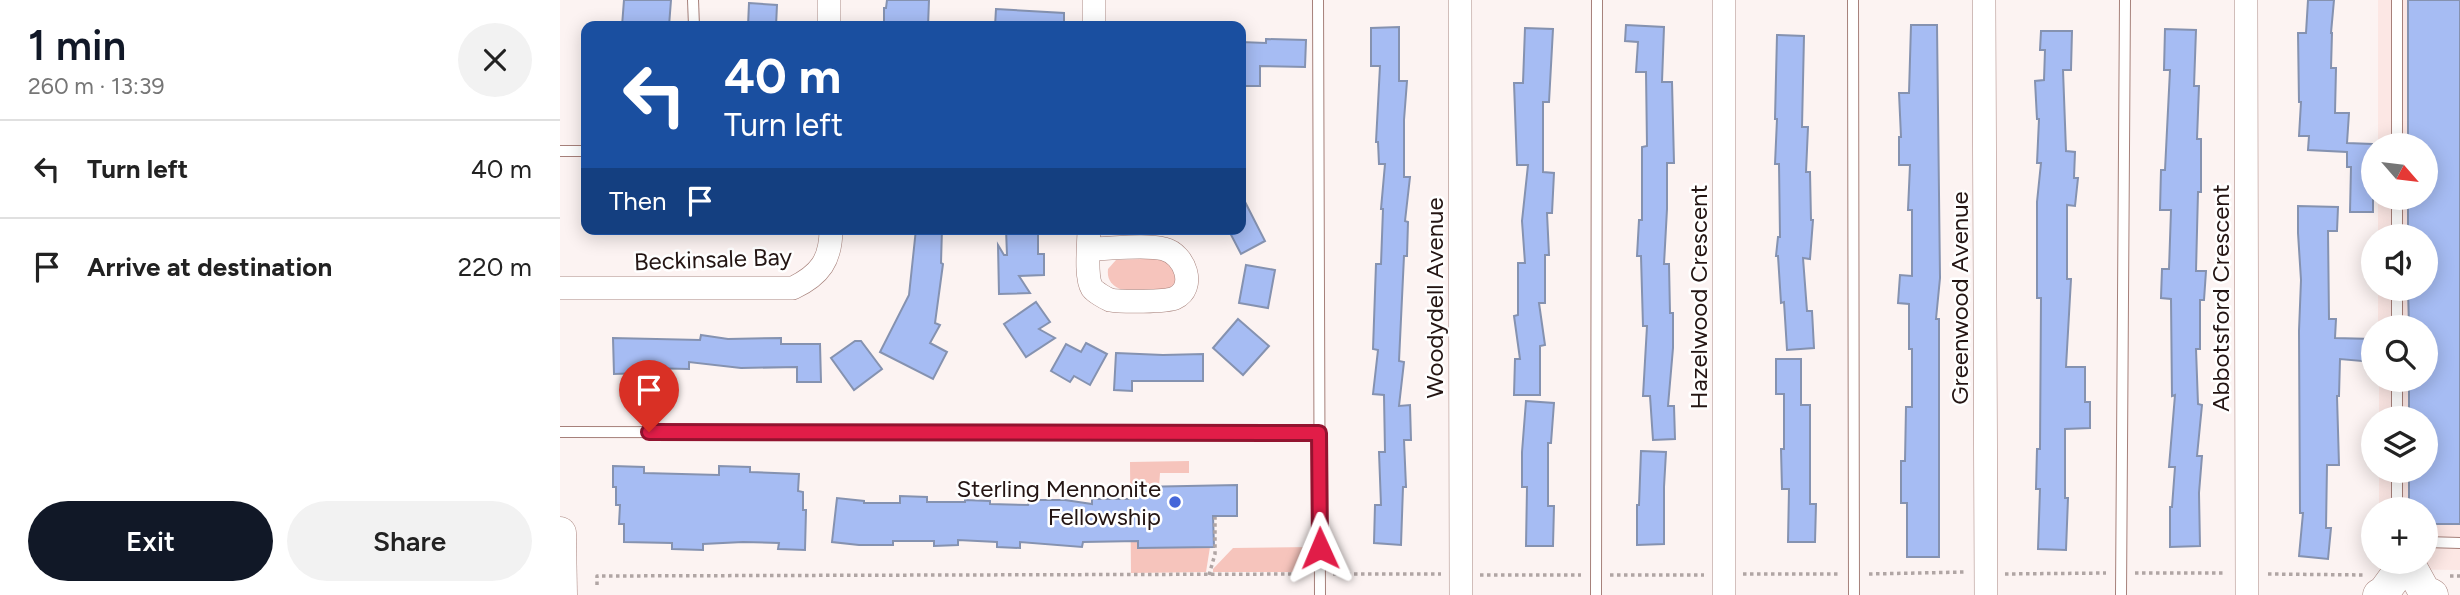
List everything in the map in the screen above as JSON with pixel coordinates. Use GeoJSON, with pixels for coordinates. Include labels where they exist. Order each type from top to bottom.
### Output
{"type":"FeatureCollection","features":[{"type":"Feature","properties":{"kind":"main road"},"geometry":{"type":"LineString","coordinates":[[560,533],[561,595]]}},
{"type":"Feature","properties":{"kind":"main road"},"geometry":{"type":"LineString","coordinates":[[2375,585],[2384,592],[2398,574]]}},
{"type":"Feature","properties":{"kind":"main road"},"geometry":{"type":"LineString","coordinates":[[2414,574],[2424,591],[2432,595]]}},
{"type":"Feature","properties":{"kind":"street"},"geometry":{"type":"LineString","coordinates":[[829,0],[829,21]]}},
{"type":"Feature","properties":{"kind":"street"},"geometry":{"type":"LineString","coordinates":[[1094,0],[1094,21]]}},
{"type":"Feature","properties":{"kind":"street","name":"Woodydell Avenue"},"geometry":{"type":"LineString","coordinates":[[1460,0],[1461,585]]}},
{"type":"Feature","properties":{"kind":"street","name":"Hazelwood Crescent"},"geometry":{"type":"LineString","coordinates":[[1724,0],[1724,585]]}},
{"type":"Feature","properties":{"kind":"street","name":"Greenwood Avenue"},"geometry":{"type":"LineString","coordinates":[[1984,0],[1986,585]]}},
{"type":"Feature","properties":{"kind":"street","name":"Abbotsford Crescent"},"geometry":{"type":"LineString","coordinates":[[2246,0],[2247,595]]}},
{"type":"Feature","properties":{"kind":"street","name":"Beckinsale Bay"},"geometry":{"type":"LineString","coordinates":[[560,288],[793,288],[819,272],[831,235]]}},
{"type":"Feature","properties":{"kind":"lane"},"geometry":{"type":"LineString","coordinates":[[693,0],[694,21]]}},
{"type":"Feature","properties":{"kind":"lane"},"geometry":{"type":"LineString","coordinates":[[1318,0],[1320,595]]}},
{"type":"Feature","properties":{"kind":"lane"},"geometry":{"type":"LineString","coordinates":[[1596,595],[1597,0]]}},
{"type":"Feature","properties":{"kind":"lane"},"geometry":{"type":"LineString","coordinates":[[1853,0],[1854,595]]}},
{"type":"Feature","properties":{"kind":"lane"},"geometry":{"type":"LineString","coordinates":[[2121,595],[2125,0]]}},
{"type":"Feature","properties":{"kind":"lane"},"geometry":{"type":"LineString","coordinates":[[2397,0],[2397,133]]}},
{"type":"Feature","properties":{"kind":"lane"},"geometry":{"type":"LineString","coordinates":[[560,150],[581,151]]}},
{"type":"Feature","properties":{"kind":"lane"},"geometry":{"type":"LineString","coordinates":[[560,432],[1319,433]]}},
{"type":"Feature","properties":{"kind":"lane"},"geometry":{"type":"LineString","coordinates":[[2438,542],[2460,543]]}},
{"type":"Feature","properties":{"kind":"path"},"geometry":{"type":"LineString","coordinates":[[1209,575],[1215,554],[1215,517]]}},
{"type":"Feature","properties":{"kind":"path"},"geometry":{"type":"LineString","coordinates":[[597,584],[597,576],[1320,574],[1461,585],[1596,575],[1724,585],[1854,574],[1966,572],[1986,585],[2121,573],[2228,573]]}},
{"type":"Feature","properties":{"kind":"path"},"geometry":{"type":"LineString","coordinates":[[2266,574],[2375,585]]}},
{"type":"Feature","properties":{"kind":"shaded area"},"geometry":{"type":"Polygon","coordinates":[[[2378,0],[2460,0],[2460,570],[2438,570],[2438,497],[2379,497],[2379,483],[2438,483],[2438,406],[2379,406],[2379,392],[2438,392],[2438,315],[2378,315],[2378,301],[2438,301],[2438,224],[2378,224],[2378,210],[2438,210],[2438,133],[2378,133],[2378,0]]]}},
{"type":"Feature","properties":{"kind":"shaded area"},"geometry":{"type":"Polygon","coordinates":[[[1166,258],[1175,262],[1176,285],[1168,288],[1134,292],[1115,286],[1109,279],[1108,269],[1116,260],[1166,258]]]}},
{"type":"Feature","properties":{"kind":"shaded area"},"geometry":{"type":"Polygon","coordinates":[[[1189,461],[1189,473],[1160,473],[1159,487],[1137,487],[1138,547],[1210,547],[1206,572],[1131,573],[1130,462],[1189,461]]]}},
{"type":"Feature","properties":{"kind":"shaded area"},"geometry":{"type":"Polygon","coordinates":[[[1313,547],[1313,572],[1213,572],[1233,548],[1313,547]]]}},
{"type":"Feature","properties":{"kind":"building"},"geometry":{"type":"Polygon","coordinates":[[[624,0],[671,0],[669,21],[622,21],[624,0]]]}},
{"type":"Feature","properties":{"kind":"building"},"geometry":{"type":"Polygon","coordinates":[[[887,0],[929,0],[928,21],[884,21],[887,0]]]}},
{"type":"Feature","properties":{"kind":"building"},"geometry":{"type":"Polygon","coordinates":[[[2308,0],[2334,0],[2331,68],[2336,68],[2335,113],[2349,113],[2347,143],[2361,144],[2361,210],[2373,212],[2350,212],[2351,167],[2347,167],[2347,152],[2308,150],[2309,136],[2299,136],[2301,102],[2298,33],[2306,33],[2308,0]]]}},
{"type":"Feature","properties":{"kind":"building"},"geometry":{"type":"Polygon","coordinates":[[[2408,0],[2460,0],[2460,524],[2438,524],[2438,497],[2409,497],[2409,483],[2438,483],[2438,406],[2409,406],[2409,392],[2438,392],[2438,315],[2409,315],[2408,301],[2438,301],[2438,224],[2408,224],[2408,210],[2438,210],[2438,133],[2408,133],[2408,0]]]}},
{"type":"Feature","properties":{"kind":"building"},"geometry":{"type":"Polygon","coordinates":[[[749,3],[777,5],[776,21],[748,21],[749,3]]]}},
{"type":"Feature","properties":{"kind":"building"},"geometry":{"type":"Polygon","coordinates":[[[996,9],[1064,13],[1064,21],[995,21],[996,9]]]}},
{"type":"Feature","properties":{"kind":"building"},"geometry":{"type":"Polygon","coordinates":[[[1626,25],[1664,27],[1662,82],[1672,82],[1674,163],[1667,163],[1664,264],[1669,264],[1670,313],[1673,313],[1668,406],[1674,406],[1675,439],[1653,440],[1650,396],[1643,396],[1647,326],[1643,326],[1641,256],[1637,256],[1639,220],[1642,220],[1642,147],[1647,146],[1646,72],[1636,72],[1638,42],[1625,41],[1626,25]]]}},
{"type":"Feature","properties":{"kind":"building"},"geometry":{"type":"Polygon","coordinates":[[[1911,25],[1937,25],[1940,278],[1936,319],[1939,319],[1939,557],[1907,557],[1907,503],[1901,503],[1901,461],[1905,461],[1906,407],[1912,407],[1912,349],[1909,349],[1909,304],[1898,303],[1900,275],[1912,276],[1912,210],[1908,210],[1910,165],[1899,165],[1899,93],[1909,93],[1911,25]]]}},
{"type":"Feature","properties":{"kind":"building"},"geometry":{"type":"Polygon","coordinates":[[[1399,27],[1399,81],[1407,81],[1404,177],[1410,177],[1405,221],[1408,222],[1407,256],[1404,256],[1399,361],[1404,362],[1399,406],[1410,405],[1411,440],[1404,440],[1406,487],[1403,487],[1401,545],[1374,543],[1375,505],[1381,505],[1379,452],[1385,452],[1384,395],[1373,394],[1378,350],[1373,349],[1376,264],[1381,264],[1381,209],[1385,164],[1379,164],[1376,142],[1380,66],[1371,66],[1371,28],[1399,27]]]}},
{"type":"Feature","properties":{"kind":"building"},"geometry":{"type":"Polygon","coordinates":[[[1525,28],[1553,29],[1549,102],[1543,102],[1543,172],[1554,173],[1552,213],[1547,213],[1549,255],[1545,255],[1545,303],[1539,303],[1545,345],[1540,346],[1540,395],[1514,395],[1515,359],[1520,359],[1514,316],[1518,315],[1518,263],[1525,263],[1522,221],[1528,165],[1517,165],[1514,83],[1523,83],[1525,28]]]}},
{"type":"Feature","properties":{"kind":"building"},"geometry":{"type":"Polygon","coordinates":[[[2165,29],[2196,30],[2194,86],[2199,86],[2197,139],[2201,139],[2201,192],[2198,192],[2196,271],[2206,271],[2204,300],[2200,300],[2200,349],[2196,349],[2198,404],[2202,405],[2197,456],[2202,456],[2199,493],[2200,546],[2170,547],[2170,507],[2175,467],[2169,467],[2175,395],[2172,396],[2171,299],[2161,298],[2162,269],[2169,269],[2171,210],[2160,210],[2161,170],[2165,170],[2170,70],[2164,70],[2165,29]]]}},
{"type":"Feature","properties":{"kind":"building"},"geometry":{"type":"Polygon","coordinates":[[[2041,31],[2072,31],[2071,70],[2063,70],[2066,151],[2075,152],[2074,178],[2078,178],[2075,206],[2067,205],[2067,279],[2071,279],[2066,367],[2085,367],[2085,402],[2090,402],[2090,428],[2065,429],[2065,498],[2068,498],[2066,550],[2038,549],[2040,489],[2036,489],[2037,449],[2040,449],[2041,298],[2037,298],[2037,202],[2041,163],[2037,163],[2039,119],[2035,81],[2044,80],[2045,50],[2040,50],[2041,31]]]}},
{"type":"Feature","properties":{"kind":"building"},"geometry":{"type":"Polygon","coordinates":[[[1777,35],[1804,36],[1802,127],[1808,127],[1806,172],[1810,172],[1813,220],[1810,259],[1803,258],[1807,311],[1812,311],[1814,348],[1787,350],[1784,302],[1781,303],[1776,256],[1780,237],[1779,164],[1775,164],[1777,35]]]}},
{"type":"Feature","properties":{"kind":"building"},"geometry":{"type":"Polygon","coordinates":[[[1266,39],[1306,40],[1305,67],[1260,66],[1260,86],[1246,86],[1246,42],[1266,43],[1266,39]]]}},
{"type":"Feature","properties":{"kind":"building"},"geometry":{"type":"Polygon","coordinates":[[[1246,204],[1265,241],[1241,254],[1231,235],[1246,235],[1246,204]]]}},
{"type":"Feature","properties":{"kind":"building"},"geometry":{"type":"Polygon","coordinates":[[[2298,206],[2338,207],[2337,231],[2328,231],[2329,319],[2336,319],[2335,338],[2361,339],[2361,361],[2340,359],[2337,396],[2339,465],[2327,465],[2326,528],[2331,528],[2328,559],[2299,556],[2303,513],[2300,513],[2301,280],[2298,206]]]}},
{"type":"Feature","properties":{"kind":"building"},"geometry":{"type":"Polygon","coordinates":[[[915,235],[942,235],[943,264],[935,323],[940,325],[930,343],[947,352],[933,379],[880,352],[909,295],[915,235]]]}},
{"type":"Feature","properties":{"kind":"building"},"geometry":{"type":"Polygon","coordinates":[[[1006,235],[1038,235],[1038,254],[1044,254],[1044,275],[1019,276],[1030,293],[999,294],[998,245],[1004,255],[1007,255],[1006,235]]]}},
{"type":"Feature","properties":{"kind":"building"},"geometry":{"type":"Polygon","coordinates":[[[1246,265],[1275,270],[1268,308],[1239,303],[1246,265]]]}},
{"type":"Feature","properties":{"kind":"building"},"geometry":{"type":"Polygon","coordinates":[[[1036,302],[1050,322],[1039,329],[1055,338],[1026,357],[1004,324],[1036,302]]]}},
{"type":"Feature","properties":{"kind":"building"},"geometry":{"type":"Polygon","coordinates":[[[1238,319],[1269,346],[1243,375],[1213,348],[1238,319]]]}},
{"type":"Feature","properties":{"kind":"building"},"geometry":{"type":"Polygon","coordinates":[[[701,335],[728,339],[781,338],[781,344],[820,344],[821,382],[797,382],[797,367],[741,368],[689,362],[689,369],[644,368],[644,373],[614,374],[613,338],[700,340],[701,335]]]}},
{"type":"Feature","properties":{"kind":"building"},"geometry":{"type":"Polygon","coordinates":[[[855,341],[861,341],[882,369],[854,390],[831,358],[855,341]]]}},
{"type":"Feature","properties":{"kind":"building"},"geometry":{"type":"Polygon","coordinates":[[[1086,343],[1107,354],[1090,385],[1074,376],[1070,382],[1051,371],[1066,344],[1081,352],[1086,343]]]}},
{"type":"Feature","properties":{"kind":"building"},"geometry":{"type":"Polygon","coordinates":[[[1116,353],[1203,354],[1203,381],[1132,381],[1132,391],[1114,390],[1116,353]]]}},
{"type":"Feature","properties":{"kind":"building"},"geometry":{"type":"Polygon","coordinates":[[[1776,359],[1801,359],[1801,405],[1810,405],[1810,504],[1816,504],[1815,542],[1788,542],[1789,489],[1782,489],[1784,394],[1776,394],[1776,359]]]}},
{"type":"Feature","properties":{"kind":"building"},"geometry":{"type":"Polygon","coordinates":[[[1526,401],[1554,403],[1551,443],[1548,443],[1548,506],[1554,506],[1553,546],[1526,546],[1527,487],[1522,487],[1522,452],[1526,401]]]}},
{"type":"Feature","properties":{"kind":"building"},"geometry":{"type":"Polygon","coordinates":[[[1641,451],[1666,452],[1664,544],[1637,545],[1641,451]]]}},
{"type":"Feature","properties":{"kind":"building"},"geometry":{"type":"Polygon","coordinates":[[[613,466],[644,467],[644,473],[719,475],[719,466],[750,467],[750,472],[799,474],[798,491],[803,492],[803,510],[806,510],[805,550],[778,549],[779,543],[703,544],[703,550],[672,549],[672,543],[624,542],[624,524],[619,524],[620,505],[616,505],[616,487],[613,487],[613,466]]]}},
{"type":"Feature","properties":{"kind":"building"},"geometry":{"type":"Polygon","coordinates":[[[1237,485],[1237,516],[1213,516],[1214,547],[1138,548],[1138,541],[1083,542],[1082,547],[1020,542],[1020,548],[997,547],[997,542],[958,540],[958,545],[934,546],[934,541],[893,541],[893,545],[832,542],[837,498],[864,503],[900,503],[900,496],[927,497],[927,502],[965,500],[1028,505],[1029,500],[1065,500],[1092,504],[1092,499],[1137,499],[1137,487],[1237,485]]]}},
{"type":"Feature","properties":{"kind":"place","name":"Sterling Mennonite Fellowship"},"geometry":{"type":"Point","coordinates":[1175,502]}},
{"type":"Feature","properties":{"kind":"route"},"geometry":{"type":"LineString","coordinates":[[649,432],[1319,433],[1320,548]]}}]}
